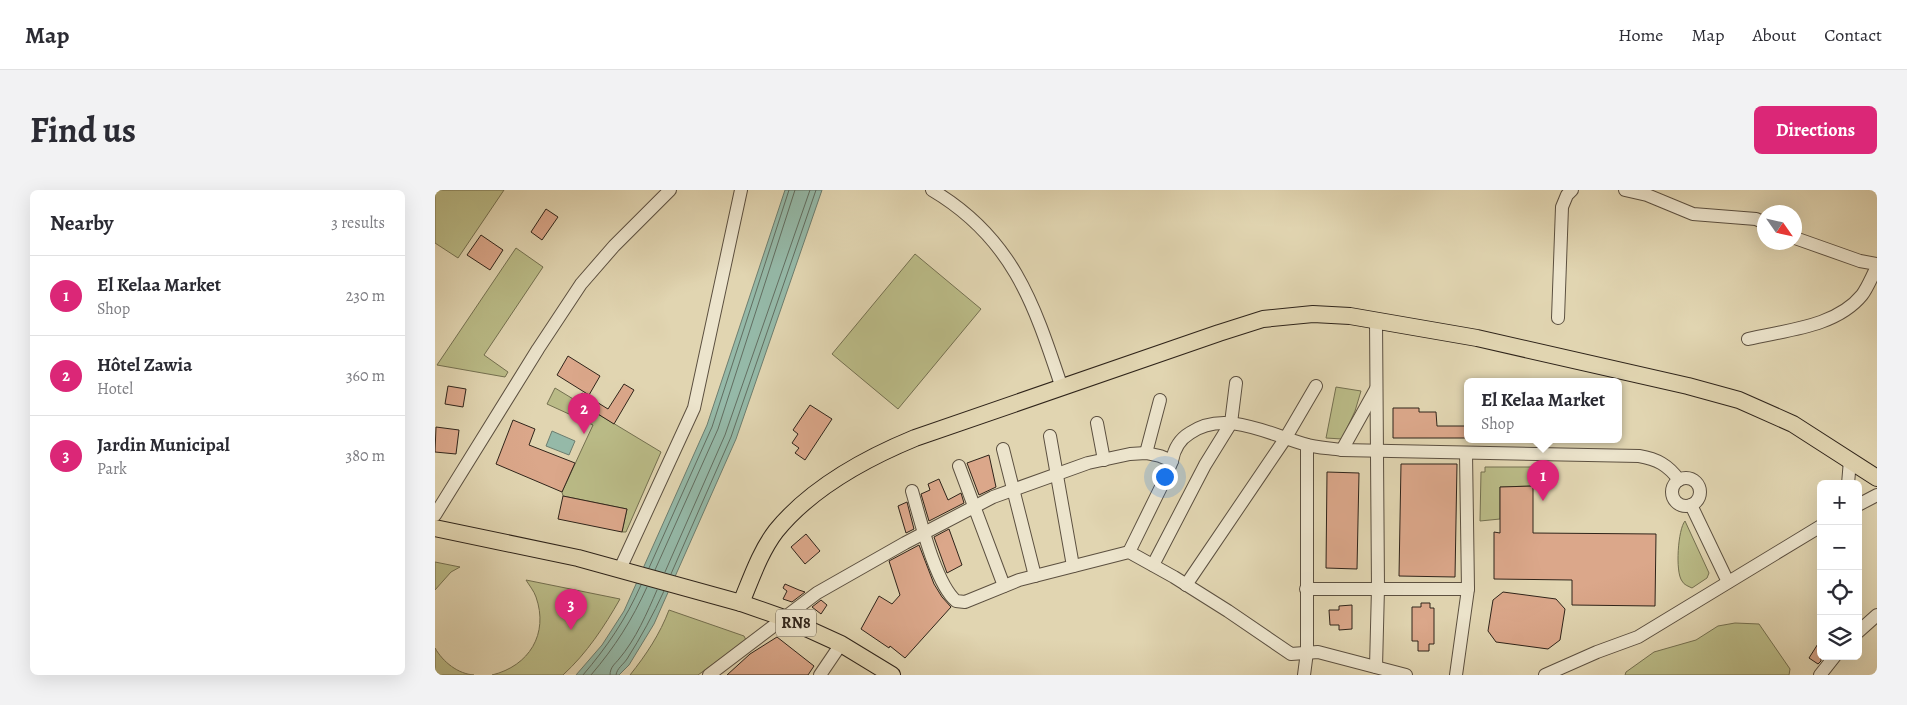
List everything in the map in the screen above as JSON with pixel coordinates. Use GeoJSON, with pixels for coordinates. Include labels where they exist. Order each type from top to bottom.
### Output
{"type":"FeatureCollection","features":[{"type":"Feature","properties":{"kind":"main road"},"geometry":{"type":"LineString","coordinates":[[741,603],[757,565],[776,531],[819,492],[850,470],[881,452],[915,438],[1263,319],[1313,314],[1350,316],[1477,338],[1679,384],[1739,400],[1793,424],[1877,478]]}},
{"type":"Feature","properties":{"kind":"main road","name":"RN8"},"geometry":{"type":"LineString","coordinates":[[435,528],[578,558],[741,603],[784,618],[841,644],[892,675]]}},
{"type":"Feature","properties":{"kind":"street"},"geometry":{"type":"LineString","coordinates":[[435,515],[533,356],[581,284],[614,246],[670,190]]}},
{"type":"Feature","properties":{"kind":"street"},"geometry":{"type":"LineString","coordinates":[[624,570],[693,408],[741,190]]}},
{"type":"Feature","properties":{"kind":"street"},"geometry":{"type":"LineString","coordinates":[[932,190],[967,214],[993,240],[1015,269],[1040,322],[1062,388]]}},
{"type":"Feature","properties":{"kind":"street"},"geometry":{"type":"LineString","coordinates":[[1558,318],[1562,207],[1571,190]]}},
{"type":"Feature","properties":{"kind":"street"},"geometry":{"type":"LineString","coordinates":[[1625,190],[1647,195],[1693,214],[1757,219]]}},
{"type":"Feature","properties":{"kind":"street"},"geometry":{"type":"LineString","coordinates":[[1748,339],[1823,322],[1845,310],[1862,294],[1877,266],[1802,240]]}},
{"type":"Feature","properties":{"kind":"street"},"geometry":{"type":"LineString","coordinates":[[1376,321],[1378,588],[1376,667]]}},
{"type":"Feature","properties":{"kind":"street"},"geometry":{"type":"LineString","coordinates":[[1153,565],[1205,465],[1231,423],[1236,383]]}},
{"type":"Feature","properties":{"kind":"street"},"geometry":{"type":"LineString","coordinates":[[1186,584],[1285,438],[1316,386]]}},
{"type":"Feature","properties":{"kind":"street"},"geometry":{"type":"LineString","coordinates":[[1342,450],[1377,388]]}},
{"type":"Feature","properties":{"kind":"street"},"geometry":{"type":"LineString","coordinates":[[1146,454],[1160,400]]}},
{"type":"Feature","properties":{"kind":"street"},"geometry":{"type":"LineString","coordinates":[[1129,552],[1179,443],[1196,428],[1216,422],[1259,429],[1307,445],[1342,450],[1639,456],[1665,464],[1679,480]]}},
{"type":"Feature","properties":{"kind":"street"},"geometry":{"type":"LineString","coordinates":[[1097,423],[1104,460]]}},
{"type":"Feature","properties":{"kind":"street"},"geometry":{"type":"LineString","coordinates":[[1050,436],[1073,566]]}},
{"type":"Feature","properties":{"kind":"street"},"geometry":{"type":"LineString","coordinates":[[1304,675],[1307,652],[1307,445]]}},
{"type":"Feature","properties":{"kind":"street"},"geometry":{"type":"LineString","coordinates":[[1003,449],[1035,576]]}},
{"type":"Feature","properties":{"kind":"street"},"geometry":{"type":"LineString","coordinates":[[1456,675],[1468,589],[1466,452]]}},
{"type":"Feature","properties":{"kind":"street"},"geometry":{"type":"LineString","coordinates":[[709,675],[817,593],[974,507],[1057,474],[1104,460],[1130,454],[1146,454],[1172,461]]}},
{"type":"Feature","properties":{"kind":"street"},"geometry":{"type":"LineString","coordinates":[[1848,480],[1850,460]]}},
{"type":"Feature","properties":{"kind":"street"},"geometry":{"type":"LineString","coordinates":[[959,466],[1004,586]]}},
{"type":"Feature","properties":{"kind":"street"},"geometry":{"type":"LineString","coordinates":[[1689,478],[1696,481],[1699,485],[1699,498],[1691,505],[1684,506],[1679,504],[1673,497],[1672,489],[1679,480],[1689,478]]}},
{"type":"Feature","properties":{"kind":"street"},"geometry":{"type":"LineString","coordinates":[[911,491],[943,583],[956,601],[965,602],[1035,576],[1129,552],[1186,584],[1291,654],[1317,652],[1406,675]]}},
{"type":"Feature","properties":{"kind":"street"},"geometry":{"type":"LineString","coordinates":[[1862,504],[1877,495]]}},
{"type":"Feature","properties":{"kind":"street"},"geometry":{"type":"LineString","coordinates":[[1691,505],[1729,582]]}},
{"type":"Feature","properties":{"kind":"street"},"geometry":{"type":"LineString","coordinates":[[1545,675],[1638,636],[1817,528]]}},
{"type":"Feature","properties":{"kind":"street"},"geometry":{"type":"LineString","coordinates":[[1306,589],[1468,589]]}},
{"type":"Feature","properties":{"kind":"street"},"geometry":{"type":"LineString","coordinates":[[1862,628],[1877,615]]}},
{"type":"Feature","properties":{"kind":"street"},"geometry":{"type":"LineString","coordinates":[[820,675],[841,644]]}},
{"type":"Feature","properties":{"kind":"street"},"geometry":{"type":"LineString","coordinates":[[1820,675],[1832,660]]}},
{"type":"Feature","properties":{"kind":"green space"},"geometry":{"type":"Polygon","coordinates":[[[435,190],[504,190],[458,258],[435,243],[435,190]]]}},
{"type":"Feature","properties":{"kind":"green space"},"geometry":{"type":"Polygon","coordinates":[[[516,248],[543,267],[484,355],[508,372],[505,377],[437,365],[516,248]]]}},
{"type":"Feature","properties":{"kind":"green space"},"geometry":{"type":"Polygon","coordinates":[[[915,254],[981,309],[898,409],[832,354],[915,254]]]}},
{"type":"Feature","properties":{"kind":"green space"},"geometry":{"type":"Polygon","coordinates":[[[1336,387],[1361,391],[1355,411],[1342,439],[1326,438],[1336,387]]]}},
{"type":"Feature","properties":{"kind":"green space"},"geometry":{"type":"Polygon","coordinates":[[[555,388],[661,452],[626,532],[622,532],[627,509],[563,496],[562,492],[593,425],[547,404],[555,388]]]}},
{"type":"Feature","properties":{"kind":"green space"},"geometry":{"type":"Polygon","coordinates":[[[1485,467],[1534,467],[1533,486],[1500,487],[1500,519],[1480,521],[1481,472],[1485,472],[1485,467]]]}},
{"type":"Feature","properties":{"kind":"green space"},"geometry":{"type":"Polygon","coordinates":[[[1685,521],[1709,573],[1707,578],[1692,588],[1683,582],[1680,576],[1678,560],[1679,541],[1685,521]]]}},
{"type":"Feature","properties":{"kind":"green space"},"geometry":{"type":"Polygon","coordinates":[[[435,562],[460,567],[451,572],[435,590],[435,562]]]}},
{"type":"Feature","properties":{"kind":"green space"},"geometry":{"type":"Polygon","coordinates":[[[526,580],[620,599],[608,620],[580,658],[563,675],[492,675],[505,671],[526,656],[538,636],[540,624],[539,611],[535,595],[526,580]]]}},
{"type":"Feature","properties":{"kind":"green space"},"geometry":{"type":"Polygon","coordinates":[[[669,610],[744,636],[746,640],[698,675],[630,675],[652,644],[669,610]]]}},
{"type":"Feature","properties":{"kind":"green space"},"geometry":{"type":"Polygon","coordinates":[[[1735,623],[1759,624],[1790,669],[1789,675],[1625,675],[1626,672],[1654,652],[1696,640],[1718,626],[1735,623]]]}},
{"type":"Feature","properties":{"kind":"green space"},"geometry":{"type":"Polygon","coordinates":[[[435,648],[451,666],[462,672],[474,675],[435,675],[435,648]]]}},
{"type":"Feature","properties":{"kind":"water"},"geometry":{"type":"Polygon","coordinates":[[[785,190],[822,190],[736,439],[654,624],[629,665],[619,675],[576,675],[602,645],[624,611],[707,425],[785,190]]]}},
{"type":"Feature","properties":{"kind":"water"},"geometry":{"type":"Polygon","coordinates":[[[552,431],[575,441],[569,455],[546,446],[552,431]]]}},
{"type":"Feature","properties":{"kind":"building"},"geometry":{"type":"Polygon","coordinates":[[[546,209],[558,217],[542,240],[531,232],[546,209]]]}},
{"type":"Feature","properties":{"kind":"building"},"geometry":{"type":"Polygon","coordinates":[[[481,235],[503,250],[490,270],[467,255],[481,235]]]}},
{"type":"Feature","properties":{"kind":"building"},"geometry":{"type":"Polygon","coordinates":[[[568,356],[600,376],[589,395],[557,375],[568,356]]]}},
{"type":"Feature","properties":{"kind":"building"},"geometry":{"type":"Polygon","coordinates":[[[624,384],[634,390],[614,424],[577,401],[582,393],[608,409],[624,384]]]}},
{"type":"Feature","properties":{"kind":"building"},"geometry":{"type":"Polygon","coordinates":[[[448,386],[466,389],[463,407],[445,404],[448,386]]]}},
{"type":"Feature","properties":{"kind":"building"},"geometry":{"type":"Polygon","coordinates":[[[810,405],[832,419],[805,460],[795,453],[799,448],[792,443],[798,434],[793,430],[810,405]]]}},
{"type":"Feature","properties":{"kind":"building"},"geometry":{"type":"Polygon","coordinates":[[[1393,408],[1419,408],[1419,412],[1436,412],[1437,426],[1464,426],[1464,438],[1393,438],[1393,408]]]}},
{"type":"Feature","properties":{"kind":"building"},"geometry":{"type":"Polygon","coordinates":[[[513,420],[535,429],[529,445],[575,463],[562,492],[496,464],[513,420]]]}},
{"type":"Feature","properties":{"kind":"building"},"geometry":{"type":"Polygon","coordinates":[[[436,427],[459,430],[456,454],[435,452],[436,427]]]}},
{"type":"Feature","properties":{"kind":"building"},"geometry":{"type":"Polygon","coordinates":[[[989,455],[996,487],[979,495],[967,463],[989,455]]]}},
{"type":"Feature","properties":{"kind":"building"},"geometry":{"type":"Polygon","coordinates":[[[1401,464],[1457,464],[1455,577],[1399,576],[1401,464]]]}},
{"type":"Feature","properties":{"kind":"building"},"geometry":{"type":"Polygon","coordinates":[[[1327,472],[1359,473],[1357,569],[1326,568],[1327,472]]]}},
{"type":"Feature","properties":{"kind":"building"},"geometry":{"type":"Polygon","coordinates":[[[939,479],[948,500],[961,493],[964,503],[929,521],[921,494],[930,490],[928,484],[939,479]]]}},
{"type":"Feature","properties":{"kind":"building"},"geometry":{"type":"Polygon","coordinates":[[[1533,486],[1533,533],[1656,534],[1655,606],[1572,605],[1572,580],[1494,579],[1494,532],[1500,533],[1500,487],[1533,486]]]}},
{"type":"Feature","properties":{"kind":"building"},"geometry":{"type":"Polygon","coordinates":[[[563,496],[627,509],[622,532],[558,519],[563,496]]]}},
{"type":"Feature","properties":{"kind":"building"},"geometry":{"type":"Polygon","coordinates":[[[907,502],[914,529],[906,533],[898,506],[907,502]]]}},
{"type":"Feature","properties":{"kind":"building"},"geometry":{"type":"Polygon","coordinates":[[[949,529],[962,565],[947,573],[934,537],[949,529]]]}},
{"type":"Feature","properties":{"kind":"building"},"geometry":{"type":"Polygon","coordinates":[[[806,534],[820,551],[805,564],[791,547],[806,534]]]}},
{"type":"Feature","properties":{"kind":"building"},"geometry":{"type":"Polygon","coordinates":[[[919,545],[934,584],[951,607],[905,658],[890,646],[889,648],[861,629],[879,596],[892,604],[900,595],[889,561],[919,545]]]}},
{"type":"Feature","properties":{"kind":"building"},"geometry":{"type":"Polygon","coordinates":[[[785,584],[805,592],[792,602],[783,599],[787,591],[783,588],[785,584]]]}},
{"type":"Feature","properties":{"kind":"building"},"geometry":{"type":"Polygon","coordinates":[[[1503,592],[1556,599],[1565,609],[1560,640],[1548,649],[1496,642],[1488,631],[1493,600],[1503,592]]]}},
{"type":"Feature","properties":{"kind":"building"},"geometry":{"type":"Polygon","coordinates":[[[821,600],[827,605],[821,614],[812,607],[821,600]]]}},
{"type":"Feature","properties":{"kind":"building"},"geometry":{"type":"Polygon","coordinates":[[[1421,603],[1430,603],[1430,608],[1434,608],[1434,644],[1429,644],[1429,651],[1418,651],[1418,641],[1412,641],[1412,607],[1421,607],[1421,603]]]}},
{"type":"Feature","properties":{"kind":"building"},"geometry":{"type":"Polygon","coordinates":[[[1352,605],[1352,629],[1339,630],[1339,625],[1330,625],[1329,610],[1339,610],[1339,606],[1352,605]]]}},
{"type":"Feature","properties":{"kind":"building"},"geometry":{"type":"Polygon","coordinates":[[[777,637],[814,666],[808,675],[727,675],[750,654],[777,637]]]}},
{"type":"Feature","properties":{"kind":"building"},"geometry":{"type":"Polygon","coordinates":[[[1817,645],[1817,660],[1821,661],[1818,664],[1809,658],[1817,645]]]}},
{"type":"Feature","properties":{"kind":"place","name":"Hôtel Zawia"},"geometry":{"type":"Point","coordinates":[584,434]}},
{"type":"Feature","properties":{"kind":"place","name":"El Kelaa Market"},"geometry":{"type":"Point","coordinates":[1543,501]}},
{"type":"Feature","properties":{"kind":"place","name":"Jardin Municipal"},"geometry":{"type":"Point","coordinates":[571,630]}}]}
